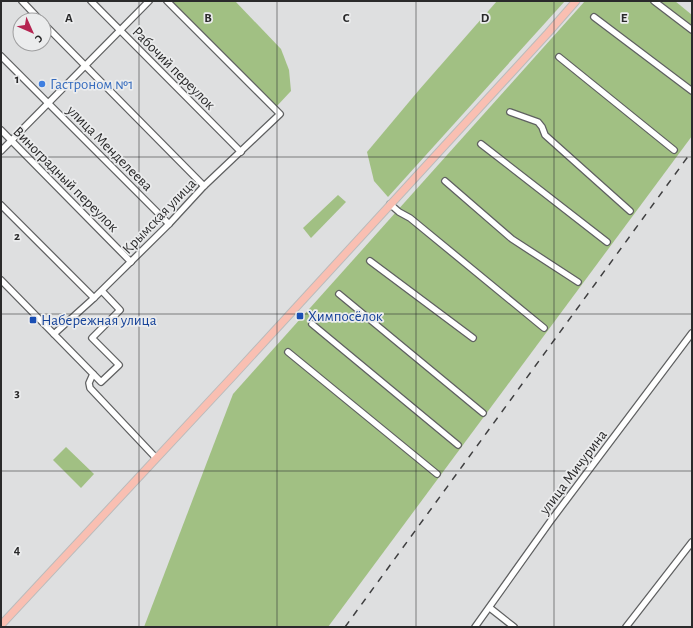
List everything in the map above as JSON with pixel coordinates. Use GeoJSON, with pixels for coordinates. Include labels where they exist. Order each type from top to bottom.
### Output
{"type":"FeatureCollection","features":[{"type":"Feature","properties":{"kind":"main road"},"geometry":{"type":"LineString","coordinates":[[1,625],[234,376],[576,1]]}},
{"type":"Feature","properties":{"kind":"street"},"geometry":{"type":"LineString","coordinates":[[22,1],[32,12]]}},
{"type":"Feature","properties":{"kind":"street","name":"Рабочий переулок"},"geometry":{"type":"LineString","coordinates":[[92,1],[241,152]]}},
{"type":"Feature","properties":{"kind":"street"},"geometry":{"type":"LineString","coordinates":[[1,151],[149,1]]}},
{"type":"Feature","properties":{"kind":"street","name":"Крымская улица"},"geometry":{"type":"LineString","coordinates":[[54,334],[102,291],[169,224],[204,186],[280,114],[167,1]]}},
{"type":"Feature","properties":{"kind":"street"},"geometry":{"type":"LineString","coordinates":[[654,1],[692,30]]}},
{"type":"Feature","properties":{"kind":"street"},"geometry":{"type":"LineString","coordinates":[[594,17],[692,91]]}},
{"type":"Feature","properties":{"kind":"street"},"geometry":{"type":"LineString","coordinates":[[52,32],[204,186]]}},
{"type":"Feature","properties":{"kind":"street","name":"улица Менделеева"},"geometry":{"type":"LineString","coordinates":[[1,56],[169,224]]}},
{"type":"Feature","properties":{"kind":"street"},"geometry":{"type":"LineString","coordinates":[[559,57],[674,150]]}},
{"type":"Feature","properties":{"kind":"street"},"geometry":{"type":"LineString","coordinates":[[510,112],[538,122],[542,127],[544,136],[630,211]]}},
{"type":"Feature","properties":{"kind":"street","name":"Виноградный переулок"},"geometry":{"type":"LineString","coordinates":[[1,130],[131,262]]}},
{"type":"Feature","properties":{"kind":"street"},"geometry":{"type":"LineString","coordinates":[[481,144],[607,242]]}},
{"type":"Feature","properties":{"kind":"street"},"geometry":{"type":"LineString","coordinates":[[445,181],[512,239],[578,282]]}},
{"type":"Feature","properties":{"kind":"street"},"geometry":{"type":"LineString","coordinates":[[390,204],[410,218],[544,328]]}},
{"type":"Feature","properties":{"kind":"street"},"geometry":{"type":"LineString","coordinates":[[1,205],[94,298]]}},
{"type":"Feature","properties":{"kind":"street"},"geometry":{"type":"LineString","coordinates":[[370,261],[474,338]]}},
{"type":"Feature","properties":{"kind":"street"},"geometry":{"type":"LineString","coordinates":[[1,280],[101,382],[119,365],[92,338],[120,310],[102,291]]}},
{"type":"Feature","properties":{"kind":"street"},"geometry":{"type":"LineString","coordinates":[[339,294],[482,412]]}},
{"type":"Feature","properties":{"kind":"street"},"geometry":{"type":"LineString","coordinates":[[312,324],[458,445]]}},
{"type":"Feature","properties":{"kind":"street","name":"улица Мичурина"},"geometry":{"type":"LineString","coordinates":[[475,627],[557,513],[692,333]]}},
{"type":"Feature","properties":{"kind":"street"},"geometry":{"type":"LineString","coordinates":[[288,352],[437,474]]}},
{"type":"Feature","properties":{"kind":"street"},"geometry":{"type":"LineString","coordinates":[[93,374],[89,384],[90,388],[156,458]]}},
{"type":"Feature","properties":{"kind":"street"},"geometry":{"type":"LineString","coordinates":[[626,627],[692,542]]}},
{"type":"Feature","properties":{"kind":"street"},"geometry":{"type":"LineString","coordinates":[[490,608],[514,627]]}},
{"type":"Feature","properties":{"kind":"green space"},"geometry":{"type":"Polygon","coordinates":[[[170,1],[235,1],[281,49],[289,70],[291,91],[276,107],[170,1]]]}},
{"type":"Feature","properties":{"kind":"green space"},"geometry":{"type":"Polygon","coordinates":[[[497,1],[565,1],[388,197],[374,181],[367,152],[497,1]]]}},
{"type":"Feature","properties":{"kind":"green space"},"geometry":{"type":"Polygon","coordinates":[[[585,1],[675,1],[692,15],[692,136],[328,627],[144,627],[233,394],[585,1]]]}},
{"type":"Feature","properties":{"kind":"green space"},"geometry":{"type":"Polygon","coordinates":[[[338,195],[346,202],[311,238],[303,228],[338,195]]]}},
{"type":"Feature","properties":{"kind":"green space"},"geometry":{"type":"Polygon","coordinates":[[[66,447],[94,474],[81,488],[53,460],[66,447]]]}},
{"type":"Feature","properties":{"kind":"railway"},"geometry":{"type":"LineString","coordinates":[[345,627],[692,151]]}},
{"type":"Feature","properties":{"kind":"place","name":"Гастроном №1"},"geometry":{"type":"Point","coordinates":[42,84]}},
{"type":"Feature","properties":{"kind":"place","name":"Химпосёлок"},"geometry":{"type":"Point","coordinates":[300,316]}},
{"type":"Feature","properties":{"kind":"place","name":"Набережная улица"},"geometry":{"type":"Point","coordinates":[33,320]}}]}
